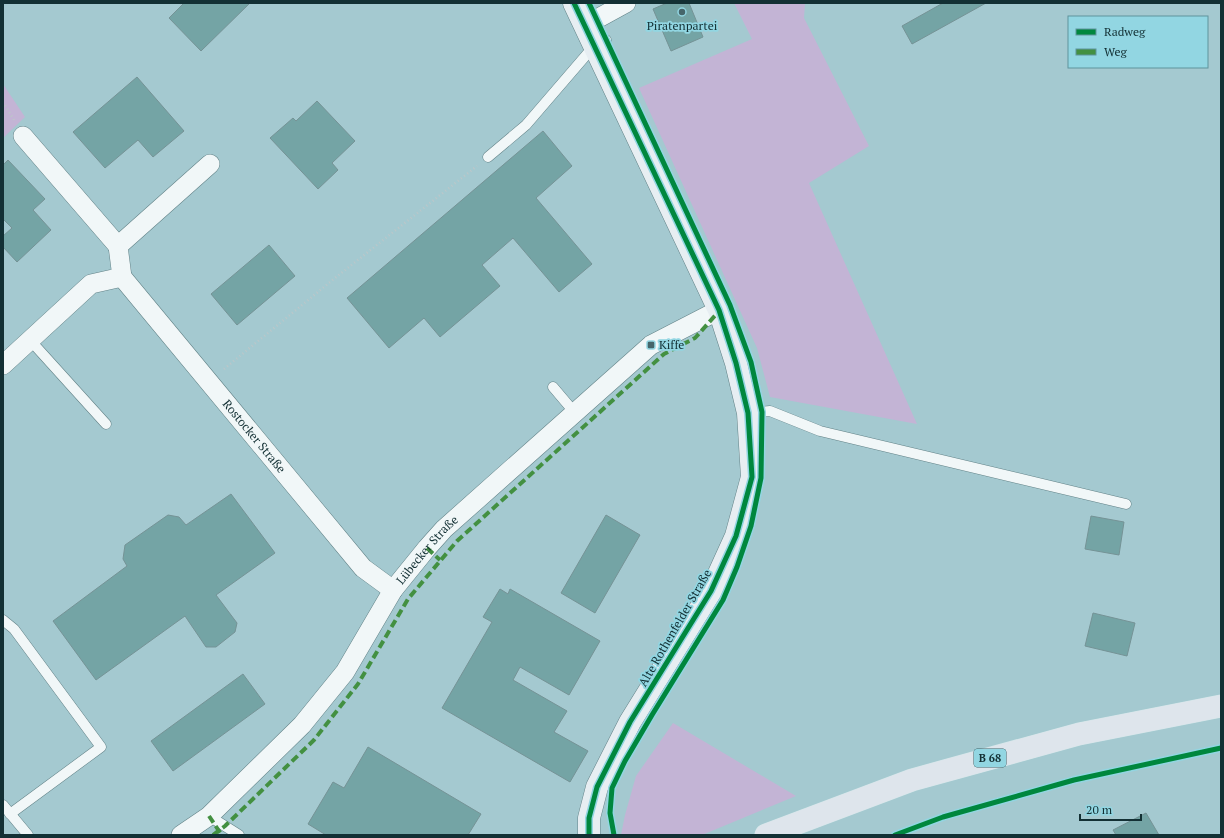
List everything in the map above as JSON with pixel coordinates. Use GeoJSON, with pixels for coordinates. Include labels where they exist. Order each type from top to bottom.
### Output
{"type":"FeatureCollection","features":[{"type":"Feature","properties":{"kind":"main road","name":"B 68"},"geometry":{"type":"LineString","coordinates":[[766,835],[912,780],[1079,734],[1221,706]]}},
{"type":"Feature","properties":{"kind":"street","name":"Alte Rothenfelder Straße"},"geometry":{"type":"LineString","coordinates":[[574,3],[584,26],[600,43],[719,310],[736,363],[748,413],[752,477],[736,536],[710,591],[630,722],[597,787],[589,818],[589,835]]}},
{"type":"Feature","properties":{"kind":"street"},"geometry":{"type":"LineString","coordinates":[[584,26],[626,3]]}},
{"type":"Feature","properties":{"kind":"street"},"geometry":{"type":"LineString","coordinates":[[3,365],[90,284],[122,277],[118,246],[23,136]]}},
{"type":"Feature","properties":{"kind":"street"},"geometry":{"type":"LineString","coordinates":[[118,246],[210,164]]}},
{"type":"Feature","properties":{"kind":"street","name":"Rostocker Straße"},"geometry":{"type":"LineString","coordinates":[[122,277],[363,568],[393,590]]}},
{"type":"Feature","properties":{"kind":"street","name":"Lübecker Straße"},"geometry":{"type":"LineString","coordinates":[[181,835],[209,816],[302,725],[345,672],[393,590],[426,548],[444,529],[651,345],[719,310]]}},
{"type":"Feature","properties":{"kind":"lane"},"geometry":{"type":"LineString","coordinates":[[488,157],[526,126],[600,43]]}},
{"type":"Feature","properties":{"kind":"lane"},"geometry":{"type":"LineString","coordinates":[[30,340],[106,424]]}},
{"type":"Feature","properties":{"kind":"lane"},"geometry":{"type":"LineString","coordinates":[[553,387],[576,413]]}},
{"type":"Feature","properties":{"kind":"lane"},"geometry":{"type":"LineString","coordinates":[[748,413],[770,411],[820,431],[1126,504]]}},
{"type":"Feature","properties":{"kind":"lane"},"geometry":{"type":"LineString","coordinates":[[3,620],[14,629],[101,747],[10,814]]}},
{"type":"Feature","properties":{"kind":"lane"},"geometry":{"type":"LineString","coordinates":[[3,805],[28,835]]}},
{"type":"Feature","properties":{"kind":"lane"},"geometry":{"type":"LineString","coordinates":[[209,816],[239,835]]}},
{"type":"Feature","properties":{"kind":"path"},"geometry":{"type":"LineString","coordinates":[[209,382],[336,278],[488,157]]}},
{"type":"Feature","properties":{"kind":"shaded area"},"geometry":{"type":"Polygon","coordinates":[[[734,3],[805,3],[804,18],[869,146],[809,183],[917,424],[770,397],[757,348],[639,88],[752,39],[734,3]]]}},
{"type":"Feature","properties":{"kind":"shaded area"},"geometry":{"type":"Polygon","coordinates":[[[3,84],[25,117],[3,138],[3,84]]]}},
{"type":"Feature","properties":{"kind":"shaded area"},"geometry":{"type":"Polygon","coordinates":[[[673,723],[796,796],[702,835],[621,835],[636,776],[673,723]]]}},
{"type":"Feature","properties":{"kind":"building"},"geometry":{"type":"Polygon","coordinates":[[[184,3],[250,3],[201,51],[169,18],[184,3]]]}},
{"type":"Feature","properties":{"kind":"building"},"geometry":{"type":"Polygon","coordinates":[[[667,3],[689,3],[703,37],[671,51],[653,9],[667,3]]]}},
{"type":"Feature","properties":{"kind":"building"},"geometry":{"type":"Polygon","coordinates":[[[943,3],[986,3],[912,44],[902,26],[943,3]]]}},
{"type":"Feature","properties":{"kind":"building"},"geometry":{"type":"Polygon","coordinates":[[[137,77],[184,131],[153,157],[138,140],[105,168],[73,132],[137,77]]]}},
{"type":"Feature","properties":{"kind":"building"},"geometry":{"type":"Polygon","coordinates":[[[317,101],[355,141],[332,163],[338,170],[318,189],[270,138],[293,118],[296,121],[317,101]]]}},
{"type":"Feature","properties":{"kind":"building"},"geometry":{"type":"Polygon","coordinates":[[[543,131],[572,166],[536,198],[592,264],[559,292],[513,238],[482,265],[500,286],[440,337],[424,318],[389,348],[347,298],[543,131]]]}},
{"type":"Feature","properties":{"kind":"building"},"geometry":{"type":"Polygon","coordinates":[[[8,160],[45,199],[33,210],[51,230],[17,262],[3,247],[3,236],[12,228],[3,219],[3,165],[8,160]]]}},
{"type":"Feature","properties":{"kind":"building"},"geometry":{"type":"Polygon","coordinates":[[[269,245],[295,276],[237,325],[211,294],[269,245]]]}},
{"type":"Feature","properties":{"kind":"building"},"geometry":{"type":"Polygon","coordinates":[[[231,494],[275,553],[216,595],[237,623],[235,632],[216,647],[206,647],[185,616],[96,680],[53,621],[127,566],[123,559],[125,545],[168,515],[179,517],[186,525],[231,494]]]}},
{"type":"Feature","properties":{"kind":"building"},"geometry":{"type":"Polygon","coordinates":[[[606,515],[640,535],[595,613],[561,593],[606,515]]]}},
{"type":"Feature","properties":{"kind":"building"},"geometry":{"type":"Polygon","coordinates":[[[1091,516],[1124,522],[1119,555],[1085,549],[1091,516]]]}},
{"type":"Feature","properties":{"kind":"building"},"geometry":{"type":"Polygon","coordinates":[[[500,589],[508,594],[510,589],[600,641],[569,695],[520,667],[513,680],[567,711],[554,732],[588,751],[570,782],[442,708],[492,622],[483,617],[500,589]]]}},
{"type":"Feature","properties":{"kind":"building"},"geometry":{"type":"Polygon","coordinates":[[[1093,613],[1135,623],[1127,656],[1085,646],[1093,613]]]}},
{"type":"Feature","properties":{"kind":"building"},"geometry":{"type":"Polygon","coordinates":[[[243,674],[265,704],[173,771],[151,741],[243,674]]]}},
{"type":"Feature","properties":{"kind":"building"},"geometry":{"type":"Polygon","coordinates":[[[368,747],[481,814],[468,835],[326,835],[308,824],[333,782],[344,788],[368,747]]]}},
{"type":"Feature","properties":{"kind":"building"},"geometry":{"type":"Polygon","coordinates":[[[1146,813],[1159,835],[1116,835],[1113,830],[1146,813]]]}},
{"type":"Feature","properties":{"kind":"marked path"},"geometry":{"type":"LineString","coordinates":[[213,835],[225,826],[314,740],[358,684],[408,599],[457,541],[664,354],[695,338],[721,309]]}},
{"type":"Feature","properties":{"kind":"marked path"},"geometry":{"type":"LineString","coordinates":[[427,548],[440,560]]}},
{"type":"Feature","properties":{"kind":"marked path"},"geometry":{"type":"LineString","coordinates":[[209,816],[221,834]]}},
{"type":"Feature","properties":{"kind":"cycle path"},"geometry":{"type":"LineString","coordinates":[[574,3],[719,310],[736,363],[748,413],[752,477],[736,536],[711,591],[630,722],[597,787],[589,818],[589,835]]}},
{"type":"Feature","properties":{"kind":"cycle path"},"geometry":{"type":"LineString","coordinates":[[589,3],[730,305],[751,362],[762,412],[761,478],[751,526],[737,567],[723,600],[652,715],[625,761],[612,788],[610,813],[614,835]]}},
{"type":"Feature","properties":{"kind":"cycle path"},"geometry":{"type":"LineString","coordinates":[[895,835],[943,817],[1074,780],[1221,748]]}},
{"type":"Feature","properties":{"kind":"place","name":"Piratenpartei"},"geometry":{"type":"Point","coordinates":[682,12]}},
{"type":"Feature","properties":{"kind":"place","name":"Kiffe"},"geometry":{"type":"Point","coordinates":[651,345]}}]}
